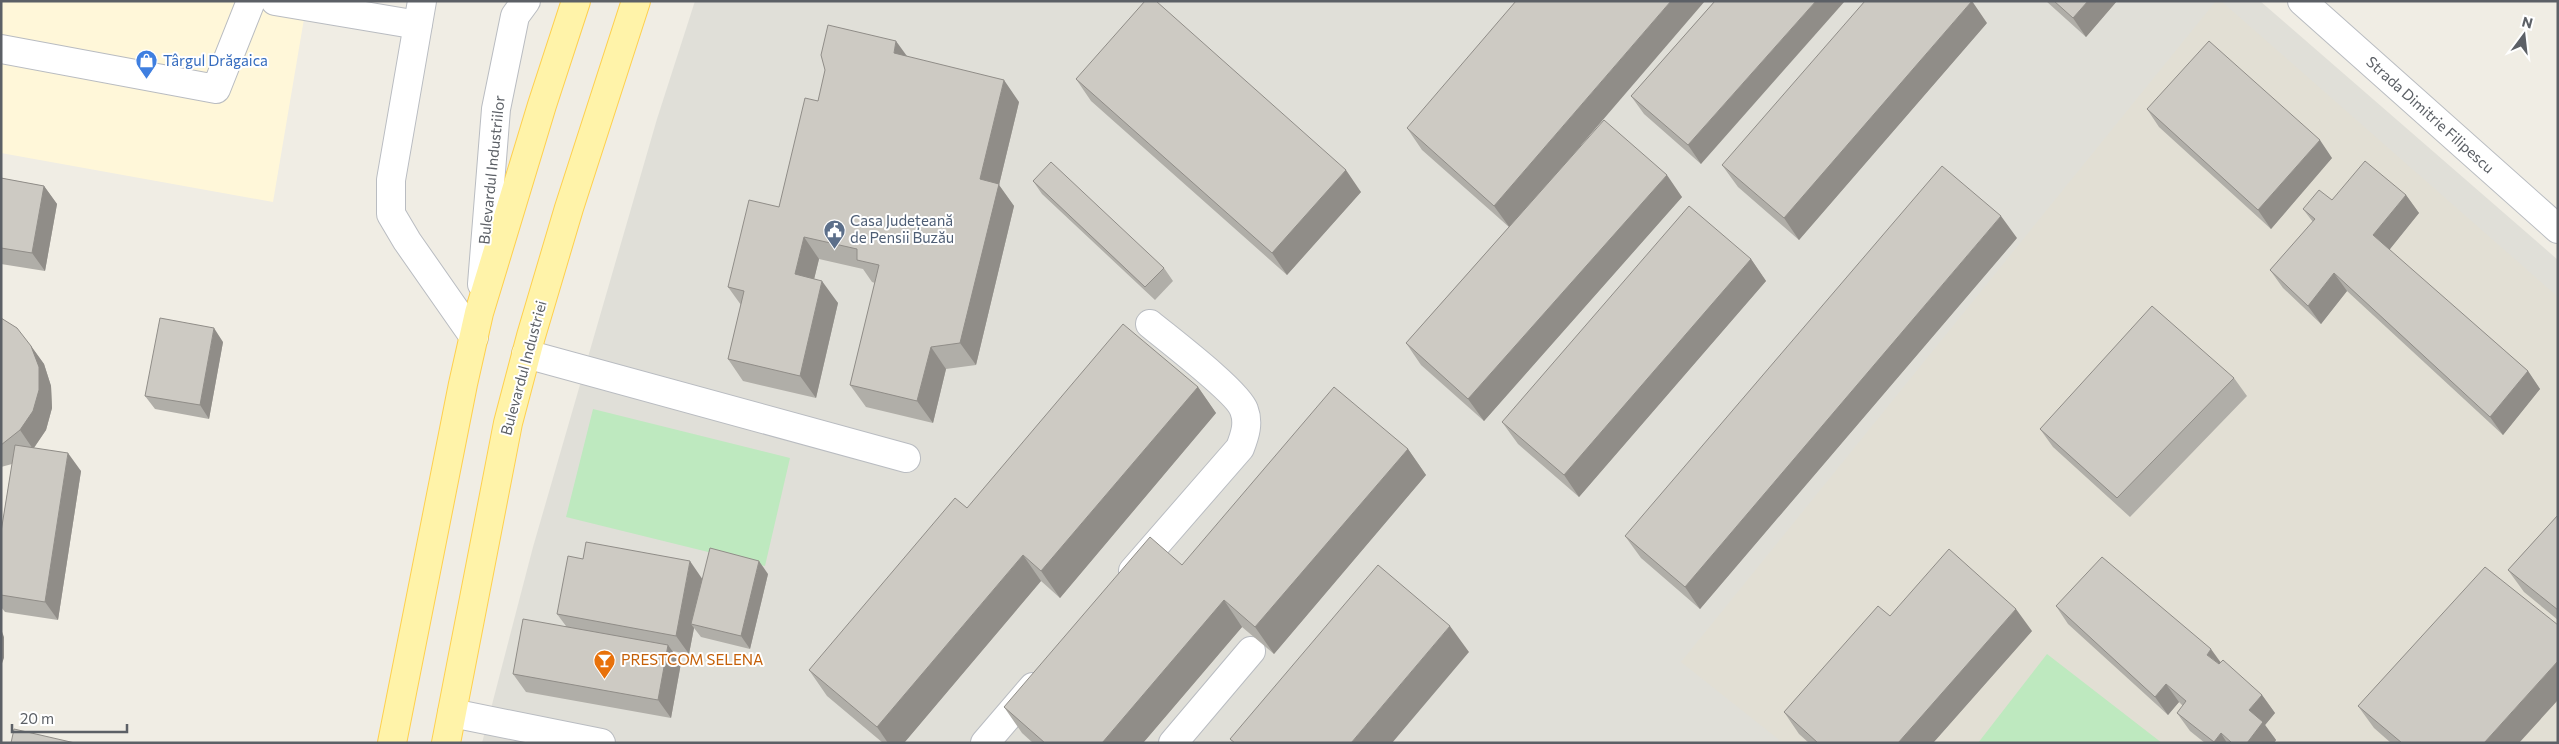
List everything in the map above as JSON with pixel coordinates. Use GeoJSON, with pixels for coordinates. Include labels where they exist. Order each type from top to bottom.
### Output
{"type":"FeatureCollection","features":[{"type":"Feature","properties":{"kind":"main road"},"geometry":{"type":"LineString","coordinates":[[392,743],[477,325],[542,105],[576,1]]}},
{"type":"Feature","properties":{"kind":"main road","name":"Bulevardul Industriei"},"geometry":{"type":"LineString","coordinates":[[446,743],[508,423],[526,354],[569,208],[636,1]]}},
{"type":"Feature","properties":{"kind":"street"},"geometry":{"type":"LineString","coordinates":[[1,49],[216,89],[251,1]]}},
{"type":"Feature","properties":{"kind":"street"},"geometry":{"type":"LineString","coordinates":[[275,1],[420,13],[391,180],[391,214],[407,242],[477,325]]}},
{"type":"Feature","properties":{"kind":"street","name":"Bulevardul Industriilor"},"geometry":{"type":"LineString","coordinates":[[477,325],[496,109],[515,16],[526,1]]}},
{"type":"Feature","properties":{"kind":"street","name":"Strada Dimitrie Filipescu"},"geometry":{"type":"LineString","coordinates":[[2302,1],[2558,229]]}},
{"type":"Feature","properties":{"kind":"street"},"geometry":{"type":"LineString","coordinates":[[1116,591],[1240,448],[1247,431],[1244,410],[1232,393],[1150,324]]}},
{"type":"Feature","properties":{"kind":"street"},"geometry":{"type":"LineString","coordinates":[[526,354],[906,458]]}},
{"type":"Feature","properties":{"kind":"street"},"geometry":{"type":"LineString","coordinates":[[1173,743],[1251,651]]}},
{"type":"Feature","properties":{"kind":"street"},"geometry":{"type":"LineString","coordinates":[[985,743],[1051,667]]}},
{"type":"Feature","properties":{"kind":"street"},"geometry":{"type":"LineString","coordinates":[[452,713],[601,743]]}},
{"type":"Feature","properties":{"kind":"shaded area","name":"Târgul Drăgaica"},"geometry":{"type":"Polygon","coordinates":[[[1,1],[307,1],[273,202],[1,153],[1,1]]]}},
{"type":"Feature","properties":{"kind":"shaded area"},"geometry":{"type":"Polygon","coordinates":[[[695,1],[2260,1],[2558,260],[2558,743],[482,743],[533,547],[657,119],[695,1]]]}},
{"type":"Feature","properties":{"kind":"shaded area"},"geometry":{"type":"Polygon","coordinates":[[[2216,1],[2221,1],[2558,297],[2558,743],[1783,743],[1681,662],[2216,1]]]}},
{"type":"Feature","properties":{"kind":"green space"},"geometry":{"type":"Polygon","coordinates":[[[593,409],[790,458],[765,566],[566,517],[593,409]]]}},
{"type":"Feature","properties":{"kind":"green space"},"geometry":{"type":"Polygon","coordinates":[[[2047,654],[2162,743],[1978,743],[2047,654]]]}},
{"type":"Feature","properties":{"kind":"building"},"geometry":{"type":"Polygon","coordinates":[[[1145,1],[1156,1],[1346,170],[1272,253],[1076,79],[1145,1]]]}},
{"type":"Feature","properties":{"kind":"building"},"geometry":{"type":"Polygon","coordinates":[[[1516,1],[1671,1],[1494,206],[1407,128],[1516,1]]]}},
{"type":"Feature","properties":{"kind":"building"},"geometry":{"type":"Polygon","coordinates":[[[1715,1],[1816,1],[1688,145],[1631,96],[1715,1]]]}},
{"type":"Feature","properties":{"kind":"building"},"geometry":{"type":"Polygon","coordinates":[[[1865,1],[1972,1],[1784,218],[1722,165],[1865,1]]]}},
{"type":"Feature","properties":{"kind":"building"},"geometry":{"type":"Polygon","coordinates":[[[2054,1],[2088,1],[2073,18],[2054,1]]]}},
{"type":"Feature","properties":{"kind":"building"},"geometry":{"type":"Polygon","coordinates":[[[828,25],[896,41],[894,53],[1004,80],[980,179],[999,184],[960,343],[931,347],[917,401],[850,385],[879,265],[857,260],[857,249],[804,237],[795,274],[822,281],[800,376],[728,359],[744,291],[728,287],[749,200],[779,207],[805,98],[818,101],[825,70],[821,55],[828,25]]]}},
{"type":"Feature","properties":{"kind":"building"},"geometry":{"type":"Polygon","coordinates":[[[2209,41],[2320,140],[2258,210],[2147,109],[2209,41]]]}},
{"type":"Feature","properties":{"kind":"building"},"geometry":{"type":"Polygon","coordinates":[[[1604,120],[1667,175],[1468,399],[1406,343],[1604,120]]]}},
{"type":"Feature","properties":{"kind":"building"},"geometry":{"type":"Polygon","coordinates":[[[2365,161],[2406,195],[2373,235],[2528,371],[2490,417],[2334,273],[2308,306],[2270,270],[2315,219],[2303,209],[2319,190],[2332,200],[2365,161]]]}},
{"type":"Feature","properties":{"kind":"building"},"geometry":{"type":"Polygon","coordinates":[[[1051,162],[1164,268],[1145,287],[1033,181],[1051,162]]]}},
{"type":"Feature","properties":{"kind":"building"},"geometry":{"type":"Polygon","coordinates":[[[1942,166],[2001,216],[1685,587],[1625,536],[1942,166]]]}},
{"type":"Feature","properties":{"kind":"building"},"geometry":{"type":"Polygon","coordinates":[[[1,178],[44,186],[32,253],[1,248],[1,178]]]}},
{"type":"Feature","properties":{"kind":"building"},"geometry":{"type":"Polygon","coordinates":[[[1689,206],[1751,259],[1564,475],[1502,422],[1689,206]]]}},
{"type":"Feature","properties":{"kind":"building"},"geometry":{"type":"Polygon","coordinates":[[[2152,306],[2234,378],[2117,498],[2040,429],[2152,306]]]}},
{"type":"Feature","properties":{"kind":"building"},"geometry":{"type":"Polygon","coordinates":[[[1,318],[17,328],[31,346],[39,367],[39,390],[33,411],[20,430],[1,445],[1,318]]]}},
{"type":"Feature","properties":{"kind":"building"},"geometry":{"type":"Polygon","coordinates":[[[160,318],[214,328],[200,405],[145,396],[160,318]]]}},
{"type":"Feature","properties":{"kind":"building"},"geometry":{"type":"Polygon","coordinates":[[[1123,324],[1198,387],[1041,571],[1023,555],[877,727],[809,670],[955,498],[967,508],[1123,324]]]}},
{"type":"Feature","properties":{"kind":"building"},"geometry":{"type":"Polygon","coordinates":[[[1334,387],[1408,449],[1255,627],[1224,600],[1102,743],[1045,743],[1004,707],[1150,537],[1182,565],[1334,387]]]}},
{"type":"Feature","properties":{"kind":"building"},"geometry":{"type":"Polygon","coordinates":[[[15,445],[68,453],[45,602],[1,595],[1,532],[15,445]]]}},
{"type":"Feature","properties":{"kind":"building"},"geometry":{"type":"Polygon","coordinates":[[[2558,515],[2558,610],[2508,570],[2558,515]]]}},
{"type":"Feature","properties":{"kind":"building"},"geometry":{"type":"Polygon","coordinates":[[[586,542],[690,561],[676,636],[557,614],[568,556],[583,559],[586,542]]]}},
{"type":"Feature","properties":{"kind":"building"},"geometry":{"type":"Polygon","coordinates":[[[710,548],[759,561],[741,636],[691,624],[710,548]]]}},
{"type":"Feature","properties":{"kind":"building"},"geometry":{"type":"Polygon","coordinates":[[[1949,549],[2016,609],[1898,743],[1818,743],[1784,712],[1878,606],[1890,616],[1949,549]]]}},
{"type":"Feature","properties":{"kind":"building"},"geometry":{"type":"Polygon","coordinates":[[[2102,557],[2211,649],[2207,655],[2219,664],[2223,660],[2262,695],[2249,710],[2263,722],[2247,743],[2232,743],[2221,733],[2214,742],[2177,713],[2186,701],[2166,684],[2155,697],[2056,606],[2102,557]]]}},
{"type":"Feature","properties":{"kind":"building"},"geometry":{"type":"Polygon","coordinates":[[[1378,565],[1450,626],[1351,743],[1235,743],[1230,739],[1378,565]]]}},
{"type":"Feature","properties":{"kind":"building"},"geometry":{"type":"Polygon","coordinates":[[[2485,567],[2558,625],[2558,661],[2484,743],[2402,743],[2358,706],[2485,567]]]}},
{"type":"Feature","properties":{"kind":"building"},"geometry":{"type":"Polygon","coordinates":[[[523,619],[668,645],[658,700],[513,674],[523,619]]]}},
{"type":"Feature","properties":{"kind":"building"},"geometry":{"type":"Polygon","coordinates":[[[14,729],[75,743],[11,743],[14,729]]]}},
{"type":"Feature","properties":{"kind":"place","name":"Târgul Drăgaica"},"geometry":{"type":"Point","coordinates":[147,80]}},
{"type":"Feature","properties":{"kind":"place","name":"Casa Județeană de Pensii Buzău"},"geometry":{"type":"Point","coordinates":[834,249]}},
{"type":"Feature","properties":{"kind":"place","name":"PRESTCOM SELENA"},"geometry":{"type":"Point","coordinates":[605,679]}}]}
